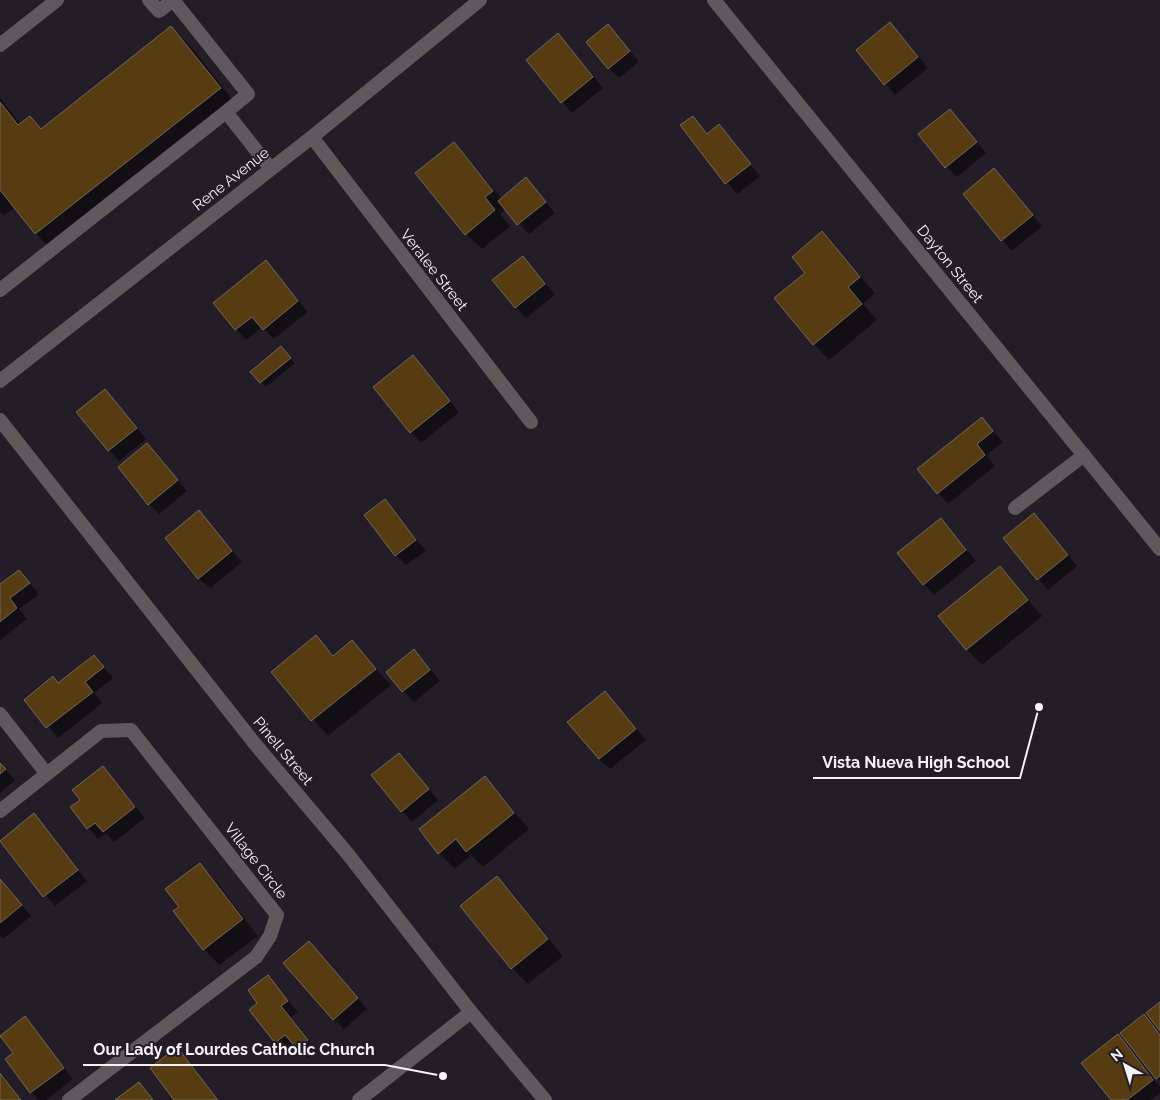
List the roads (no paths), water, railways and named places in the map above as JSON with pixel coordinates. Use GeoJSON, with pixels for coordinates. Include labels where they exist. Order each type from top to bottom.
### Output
{"type":"FeatureCollection","features":[{"type":"Feature","properties":{"kind":"street"},"geometry":{"type":"LineString","coordinates":[[0,45],[57,0]]}},
{"type":"Feature","properties":{"kind":"street"},"geometry":{"type":"LineString","coordinates":[[0,290],[248,94],[173,0],[159,12],[149,0]]}},
{"type":"Feature","properties":{"kind":"street","name":"Rene Avenue"},"geometry":{"type":"LineString","coordinates":[[0,381],[312,137],[480,0]]}},
{"type":"Feature","properties":{"kind":"street","name":"Dayton Street"},"geometry":{"type":"LineString","coordinates":[[714,0],[1160,549]]}},
{"type":"Feature","properties":{"kind":"street"},"geometry":{"type":"LineString","coordinates":[[226,112],[271,169]]}},
{"type":"Feature","properties":{"kind":"street","name":"Veralee Street"},"geometry":{"type":"LineString","coordinates":[[312,137],[531,422]]}},
{"type":"Feature","properties":{"kind":"street","name":"Pinell Street"},"geometry":{"type":"LineString","coordinates":[[0,420],[249,736],[347,853],[471,1012],[545,1100]]}},
{"type":"Feature","properties":{"kind":"street"},"geometry":{"type":"LineString","coordinates":[[1015,508],[1084,455]]}},
{"type":"Feature","properties":{"kind":"street"},"geometry":{"type":"LineString","coordinates":[[0,714],[46,773]]}},
{"type":"Feature","properties":{"kind":"street","name":"Village Circle"},"geometry":{"type":"LineString","coordinates":[[0,811],[100,731],[131,730],[277,915],[270,936],[256,957],[69,1100]]}},
{"type":"Feature","properties":{"kind":"street"},"geometry":{"type":"LineString","coordinates":[[359,1100],[471,1012]]}},
{"type":"Feature","properties":{"kind":"place","name":"Vista Nueva High School"},"geometry":{"type":"Point","coordinates":[1039,707]}},
{"type":"Feature","properties":{"kind":"place","name":"Our Lady of Lourdes Catholic Church"},"geometry":{"type":"Point","coordinates":[443,1076]}}]}
